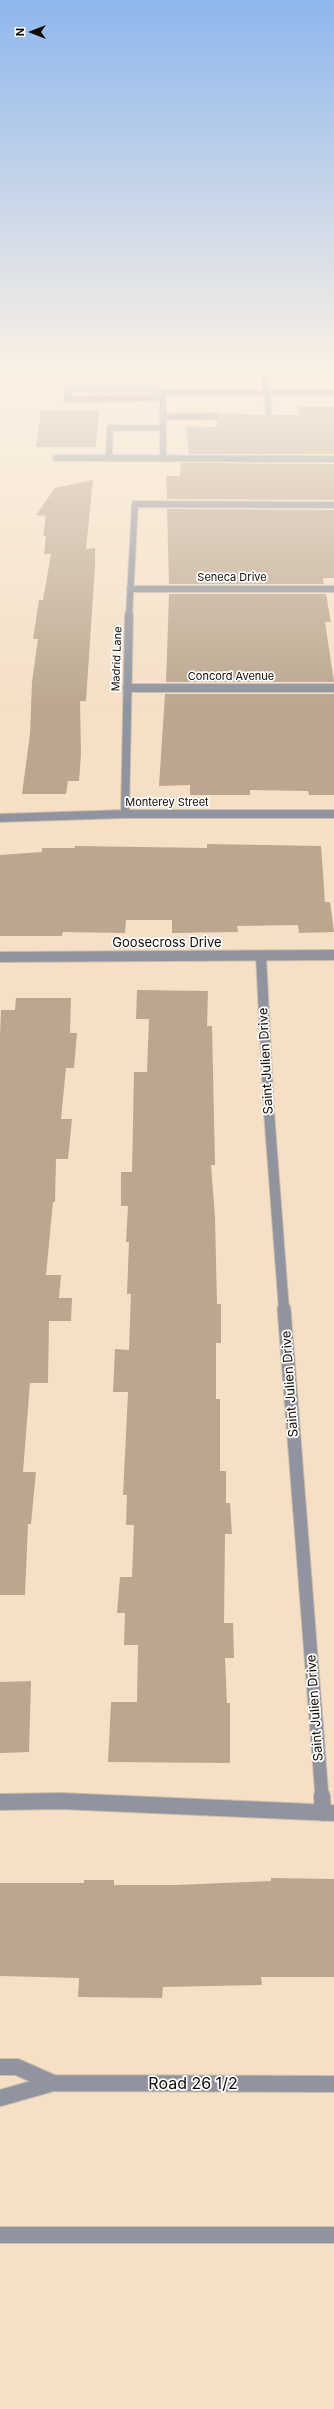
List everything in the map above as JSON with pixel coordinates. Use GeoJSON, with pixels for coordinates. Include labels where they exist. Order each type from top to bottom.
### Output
{"type":"FeatureCollection","features":[{"type":"Feature","properties":{"kind":"street","name":"Madrid Lane"},"geometry":{"type":"LineString","coordinates":[[125,814],[130,589],[135,504],[334,505]]}},
{"type":"Feature","properties":{"kind":"street","name":"Seneca Drive"},"geometry":{"type":"LineString","coordinates":[[130,589],[334,589]]}},
{"type":"Feature","properties":{"kind":"street","name":"Concord Avenue"},"geometry":{"type":"LineString","coordinates":[[127,688],[334,688]]}},
{"type":"Feature","properties":{"kind":"street","name":"Monterey Street"},"geometry":{"type":"LineString","coordinates":[[0,818],[125,814],[334,814]]}},
{"type":"Feature","properties":{"kind":"street","name":"Goosecross Drive"},"geometry":{"type":"LineString","coordinates":[[0,957],[334,955]]}},
{"type":"Feature","properties":{"kind":"street","name":"Saint Julien Drive"},"geometry":{"type":"LineString","coordinates":[[260,956],[269,1112],[328,1813]]}},
{"type":"Feature","properties":{"kind":"street"},"geometry":{"type":"LineString","coordinates":[[0,1802],[61,1801],[328,1813]]}},
{"type":"Feature","properties":{"kind":"street","name":"Road 26 1/2"},"geometry":{"type":"LineString","coordinates":[[0,2067],[17,2067],[52,2083]]}},
{"type":"Feature","properties":{"kind":"street","name":"Road 26 1/2"},"geometry":{"type":"LineString","coordinates":[[0,2098],[52,2083],[334,2084]]}},
{"type":"Feature","properties":{"kind":"street"},"geometry":{"type":"LineString","coordinates":[[0,2235],[334,2235]]}},
{"type":"Feature","properties":{"kind":"building"},"geometry":{"type":"Polygon","coordinates":[[[77,483],[93,483],[86,549],[95,548],[95,566],[86,701],[80,701],[81,754],[79,781],[68,781],[66,794],[22,794],[30,734],[32,682],[38,639],[33,639],[39,600],[43,600],[51,554],[44,554],[46,536],[43,536],[46,516],[36,515],[55,488],[77,483]]]}},
{"type":"Feature","properties":{"kind":"building"},"geometry":{"type":"Polygon","coordinates":[[[166,483],[334,483],[334,500],[167,499],[166,483]]]}},
{"type":"Feature","properties":{"kind":"building"},"geometry":{"type":"Polygon","coordinates":[[[167,509],[334,510],[334,578],[323,578],[324,584],[169,584],[167,509]]]}},
{"type":"Feature","properties":{"kind":"building"},"geometry":{"type":"Polygon","coordinates":[[[169,594],[326,594],[331,622],[325,622],[334,682],[166,682],[169,594]]]}},
{"type":"Feature","properties":{"kind":"building"},"geometry":{"type":"Polygon","coordinates":[[[165,694],[334,694],[334,795],[309,795],[308,791],[250,790],[250,795],[190,795],[190,785],[159,786],[165,694]]]}},
{"type":"Feature","properties":{"kind":"building"},"geometry":{"type":"Polygon","coordinates":[[[207,844],[321,846],[325,902],[330,902],[334,932],[299,933],[298,925],[237,926],[238,932],[172,933],[172,920],[126,920],[125,933],[63,932],[62,936],[0,936],[0,855],[42,852],[42,848],[75,848],[75,846],[207,848],[207,844]]]}},
{"type":"Feature","properties":{"kind":"building"},"geometry":{"type":"Polygon","coordinates":[[[137,990],[208,991],[207,1026],[212,1026],[215,1165],[211,1165],[215,1217],[217,1304],[221,1304],[221,1343],[216,1343],[216,1399],[220,1399],[220,1471],[226,1471],[226,1503],[230,1503],[232,1534],[225,1534],[224,1623],[233,1623],[234,1658],[225,1658],[227,1703],[230,1703],[230,1763],[108,1762],[111,1702],[137,1702],[138,1645],[124,1645],[125,1613],[117,1613],[120,1577],[132,1577],[134,1525],[126,1525],[127,1495],[123,1495],[128,1392],[113,1392],[115,1349],[129,1350],[131,1294],[127,1294],[129,1242],[126,1242],[128,1206],[121,1206],[121,1172],[132,1172],[134,1072],[147,1072],[149,1019],[136,1019],[137,990]]]}},
{"type":"Feature","properties":{"kind":"building"},"geometry":{"type":"Polygon","coordinates":[[[16,998],[71,998],[70,1033],[77,1033],[74,1068],[66,1068],[61,1119],[72,1119],[68,1159],[56,1159],[55,1202],[53,1202],[46,1275],[61,1275],[59,1298],[72,1298],[71,1321],[49,1321],[48,1383],[30,1383],[23,1472],[36,1472],[31,1524],[28,1524],[25,1595],[0,1595],[0,1037],[1,1010],[15,1010],[16,998]]]}},
{"type":"Feature","properties":{"kind":"building"},"geometry":{"type":"Polygon","coordinates":[[[31,1681],[29,1752],[0,1753],[0,1682],[31,1681]]]}},
{"type":"Feature","properties":{"kind":"building"},"geometry":{"type":"Polygon","coordinates":[[[271,1878],[334,1879],[334,1977],[261,1977],[262,1985],[163,1987],[162,1998],[78,1997],[79,1978],[0,1976],[0,1883],[84,1883],[84,1880],[114,1880],[114,1885],[176,1885],[271,1881],[271,1878]]]}}]}
